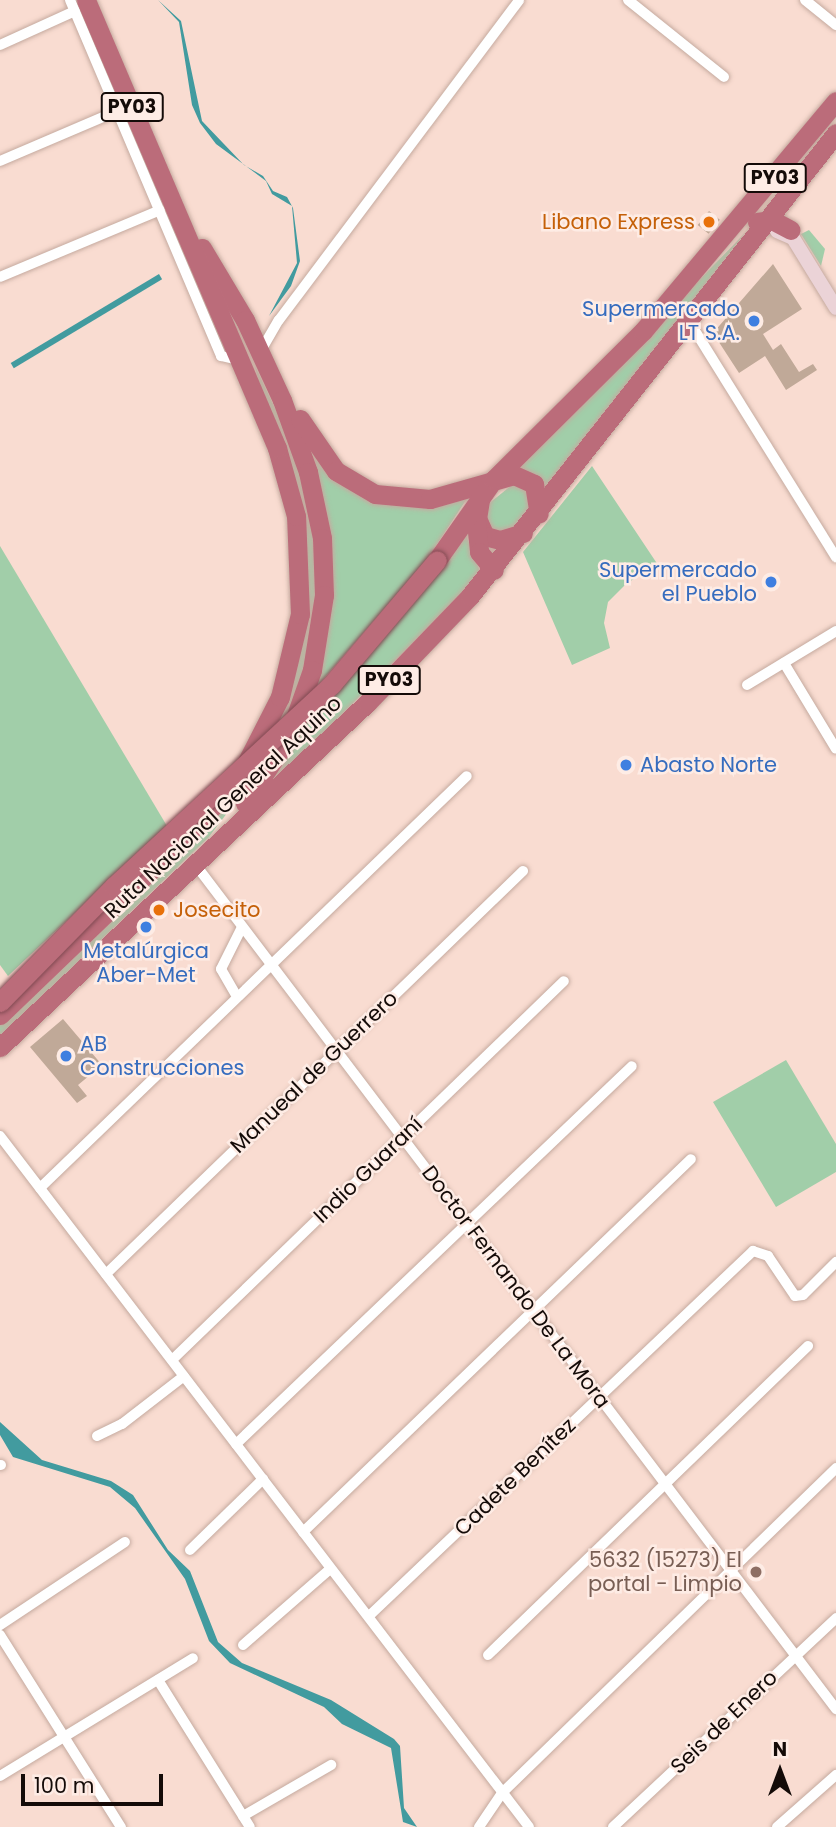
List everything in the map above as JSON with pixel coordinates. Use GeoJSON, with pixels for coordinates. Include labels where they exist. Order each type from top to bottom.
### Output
{"type":"FeatureCollection","features":[{"type":"Feature","properties":{"kind":"highway","name":"PY03"},"geometry":{"type":"LineString","coordinates":[[0,1015],[220,802],[256,751],[280,697],[300,614],[298,533],[285,473],[242,361],[169,212],[80,6]]}},
{"type":"Feature","properties":{"kind":"highway"},"geometry":{"type":"LineString","coordinates":[[801,143],[836,93]]}},
{"type":"Feature","properties":{"kind":"highway","name":"Ruta Nacional General Aquino"},"geometry":{"type":"LineString","coordinates":[[0,1002],[114,886],[332,684],[478,508],[494,479],[637,337],[716,247],[836,101]]}},
{"type":"Feature","properties":{"kind":"highway","name":"Ruta Nacional General Aquino"},"geometry":{"type":"LineString","coordinates":[[0,1047],[368,702],[494,570],[687,317],[835,132]]}},
{"type":"Feature","properties":{"kind":"highway"},"geometry":{"type":"LineString","coordinates":[[792,234],[789,208],[810,165]]}},
{"type":"Feature","properties":{"kind":"highway","name":"PY03"},"geometry":{"type":"LineString","coordinates":[[169,212],[214,267],[282,400],[308,472],[320,528],[324,574],[318,641],[288,738],[260,784],[198,862]]}},
{"type":"Feature","properties":{"kind":"highway"},"geometry":{"type":"LineString","coordinates":[[716,247],[765,219],[792,234]]}},
{"type":"Feature","properties":{"kind":"highway"},"geometry":{"type":"LineString","coordinates":[[282,400],[296,413],[336,471],[376,494],[430,499],[514,475],[534,484],[539,514]]}},
{"type":"Feature","properties":{"kind":"highway"},"geometry":{"type":"LineString","coordinates":[[478,508],[491,539],[523,533]]}},
{"type":"Feature","properties":{"kind":"highway"},"geometry":{"type":"LineString","coordinates":[[478,508],[476,544],[494,570]]}},
{"type":"Feature","properties":{"kind":"street"},"geometry":{"type":"LineString","coordinates":[[0,277],[169,212],[117,111],[80,6],[70,0]]}},
{"type":"Feature","properties":{"kind":"street"},"geometry":{"type":"LineString","coordinates":[[242,361],[260,354],[279,320],[519,0]]}},
{"type":"Feature","properties":{"kind":"street"},"geometry":{"type":"LineString","coordinates":[[628,0],[724,77]]}},
{"type":"Feature","properties":{"kind":"street"},"geometry":{"type":"LineString","coordinates":[[805,0],[836,25]]}},
{"type":"Feature","properties":{"kind":"street"},"geometry":{"type":"LineString","coordinates":[[0,45],[80,6]]}},
{"type":"Feature","properties":{"kind":"street"},"geometry":{"type":"LineString","coordinates":[[0,161],[117,111]]}},
{"type":"Feature","properties":{"kind":"street"},"geometry":{"type":"LineString","coordinates":[[739,251],[773,230],[792,234],[836,308]]}},
{"type":"Feature","properties":{"kind":"street"},"geometry":{"type":"LineString","coordinates":[[687,317],[836,557]]}},
{"type":"Feature","properties":{"kind":"street"},"geometry":{"type":"LineString","coordinates":[[747,685],[836,631]]}},
{"type":"Feature","properties":{"kind":"street"},"geometry":{"type":"LineString","coordinates":[[784,663],[836,749]]}},
{"type":"Feature","properties":{"kind":"street"},"geometry":{"type":"LineString","coordinates":[[40,1188],[270,962],[467,776]]}},
{"type":"Feature","properties":{"kind":"street","name":"Doctor Fernando De La Mora"},"geometry":{"type":"LineString","coordinates":[[198,862],[242,927],[600,1397],[793,1656],[836,1709]]}},
{"type":"Feature","properties":{"kind":"street","name":"Manueal de Guerrero"},"geometry":{"type":"LineString","coordinates":[[106,1274],[523,871]]}},
{"type":"Feature","properties":{"kind":"street"},"geometry":{"type":"LineString","coordinates":[[236,995],[222,968],[242,927]]}},
{"type":"Feature","properties":{"kind":"street","name":"Indio Guaraní"},"geometry":{"type":"LineString","coordinates":[[172,1360],[564,981]]}},
{"type":"Feature","properties":{"kind":"street"},"geometry":{"type":"LineString","coordinates":[[236,1444],[632,1066]]}},
{"type":"Feature","properties":{"kind":"street"},"geometry":{"type":"LineString","coordinates":[[0,1136],[529,1827]]}},
{"type":"Feature","properties":{"kind":"street"},"geometry":{"type":"LineString","coordinates":[[303,1532],[691,1158]]}},
{"type":"Feature","properties":{"kind":"street","name":"Cadete Benítez"},"geometry":{"type":"LineString","coordinates":[[369,1616],[754,1251],[768,1256],[795,1296],[803,1295],[836,1262]]}},
{"type":"Feature","properties":{"kind":"street"},"geometry":{"type":"LineString","coordinates":[[488,1655],[808,1346]]}},
{"type":"Feature","properties":{"kind":"street"},"geometry":{"type":"LineString","coordinates":[[97,1436],[122,1424],[184,1376]]}},
{"type":"Feature","properties":{"kind":"street"},"geometry":{"type":"LineString","coordinates":[[479,1827],[502,1793],[836,1468]]}},
{"type":"Feature","properties":{"kind":"street"},"geometry":{"type":"LineString","coordinates":[[190,1550],[263,1479]]}},
{"type":"Feature","properties":{"kind":"street"},"geometry":{"type":"LineString","coordinates":[[0,1625],[125,1542]]}},
{"type":"Feature","properties":{"kind":"street"},"geometry":{"type":"LineString","coordinates":[[243,1645],[330,1569]]}},
{"type":"Feature","properties":{"kind":"street","name":"Seis de Enero"},"geometry":{"type":"LineString","coordinates":[[613,1827],[836,1618]]}},
{"type":"Feature","properties":{"kind":"street"},"geometry":{"type":"LineString","coordinates":[[0,1635],[121,1827]]}},
{"type":"Feature","properties":{"kind":"street"},"geometry":{"type":"LineString","coordinates":[[0,1776],[192,1658]]}},
{"type":"Feature","properties":{"kind":"street"},"geometry":{"type":"LineString","coordinates":[[158,1680],[250,1827]]}},
{"type":"Feature","properties":{"kind":"street"},"geometry":{"type":"LineString","coordinates":[[243,1816],[331,1765]]}},
{"type":"Feature","properties":{"kind":"street"},"geometry":{"type":"LineString","coordinates":[[777,1827],[836,1775]]}},
{"type":"Feature","properties":{"kind":"green space"},"geometry":{"type":"Polygon","coordinates":[[[809,230],[825,249],[821,266],[801,234],[809,230]]]}},
{"type":"Feature","properties":{"kind":"green space"},"geometry":{"type":"Polygon","coordinates":[[[746,232],[546,491],[536,475],[517,467],[746,232]]]}},
{"type":"Feature","properties":{"kind":"green space"},"geometry":{"type":"Polygon","coordinates":[[[255,366],[293,446],[314,524],[316,619],[293,711],[272,731],[306,598],[255,366]]]}},
{"type":"Feature","properties":{"kind":"green space"},"geometry":{"type":"Polygon","coordinates":[[[308,446],[347,485],[468,497],[428,558],[312,692],[324,642],[308,446]]]}},
{"type":"Feature","properties":{"kind":"green space"},"geometry":{"type":"Polygon","coordinates":[[[592,466],[658,565],[627,583],[608,602],[604,623],[610,648],[572,665],[523,552],[592,466]]]}},
{"type":"Feature","properties":{"kind":"green space"},"geometry":{"type":"Polygon","coordinates":[[[513,484],[526,488],[530,506],[512,529],[496,534],[485,523],[487,505],[513,484]]]}},
{"type":"Feature","properties":{"kind":"green space"},"geometry":{"type":"Polygon","coordinates":[[[466,535],[481,574],[266,791],[300,728],[466,535]]]}},
{"type":"Feature","properties":{"kind":"green space"},"geometry":{"type":"Polygon","coordinates":[[[0,546],[167,826],[8,976],[0,965],[0,546]]]}},
{"type":"Feature","properties":{"kind":"green space"},"geometry":{"type":"Polygon","coordinates":[[[279,744],[209,837],[0,1036],[0,1021],[279,744]]]}},
{"type":"Feature","properties":{"kind":"green space"},"geometry":{"type":"Polygon","coordinates":[[[786,1060],[836,1144],[836,1172],[776,1207],[713,1102],[786,1060]]]}},
{"type":"Feature","properties":{"kind":"water"},"geometry":{"type":"Polygon","coordinates":[[[158,0],[181,21],[202,121],[243,164],[216,144],[200,123],[192,105],[179,22],[158,0]]]}},
{"type":"Feature","properties":{"kind":"water"},"geometry":{"type":"Polygon","coordinates":[[[246,166],[263,176],[273,191],[287,197],[292,206],[272,194],[266,181],[246,166]]]}},
{"type":"Feature","properties":{"kind":"water"},"geometry":{"type":"Polygon","coordinates":[[[292,206],[300,261],[291,286],[269,316],[297,263],[292,206]]]}},
{"type":"Feature","properties":{"kind":"water"},"geometry":{"type":"Polygon","coordinates":[[[159,274],[162,279],[14,368],[11,363],[159,274]]]}},
{"type":"Feature","properties":{"kind":"water"},"geometry":{"type":"Polygon","coordinates":[[[0,1422],[42,1460],[111,1481],[133,1495],[168,1550],[190,1571],[218,1642],[242,1663],[331,1700],[394,1739],[400,1746],[404,1808],[417,1827],[403,1822],[391,1748],[342,1724],[324,1707],[230,1663],[209,1641],[185,1579],[135,1508],[110,1487],[13,1457],[0,1435],[0,1422]]]}},
{"type":"Feature","properties":{"kind":"building","name":"Libano Express"},"geometry":{"type":"Polygon","coordinates":[[[709,211],[720,220],[709,234],[698,225],[709,211]]]}},
{"type":"Feature","properties":{"kind":"building","name":"Supermercado LT S.A."},"geometry":{"type":"Polygon","coordinates":[[[773,264],[802,309],[763,334],[773,350],[781,344],[799,372],[813,364],[817,370],[786,390],[765,356],[739,373],[713,333],[773,264]]]}},
{"type":"Feature","properties":{"kind":"building","name":"AB Construcciones"},"geometry":{"type":"Polygon","coordinates":[[[63,1019],[102,1065],[78,1085],[87,1096],[77,1103],[30,1047],[63,1019]]]}},
{"type":"Feature","properties":{"kind":"place","name":"Libano Express"},"geometry":{"type":"Point","coordinates":[709,222]}},
{"type":"Feature","properties":{"kind":"place","name":"Supermercado LT S.A."},"geometry":{"type":"Point","coordinates":[754,321]}},
{"type":"Feature","properties":{"kind":"place","name":"Supermercado el Pueblo"},"geometry":{"type":"Point","coordinates":[771,582]}},
{"type":"Feature","properties":{"kind":"place","name":"Abasto Norte"},"geometry":{"type":"Point","coordinates":[626,765]}},
{"type":"Feature","properties":{"kind":"place","name":"Josecito"},"geometry":{"type":"Point","coordinates":[159,910]}},
{"type":"Feature","properties":{"kind":"place","name":"Metalúrgica Aber-Met"},"geometry":{"type":"Point","coordinates":[146,927]}},
{"type":"Feature","properties":{"kind":"place","name":"AB Construcciones"},"geometry":{"type":"Point","coordinates":[66,1056]}},
{"type":"Feature","properties":{"kind":"place","name":"5632 (15273) El portal - Limpio"},"geometry":{"type":"Point","coordinates":[756,1572]}}]}
